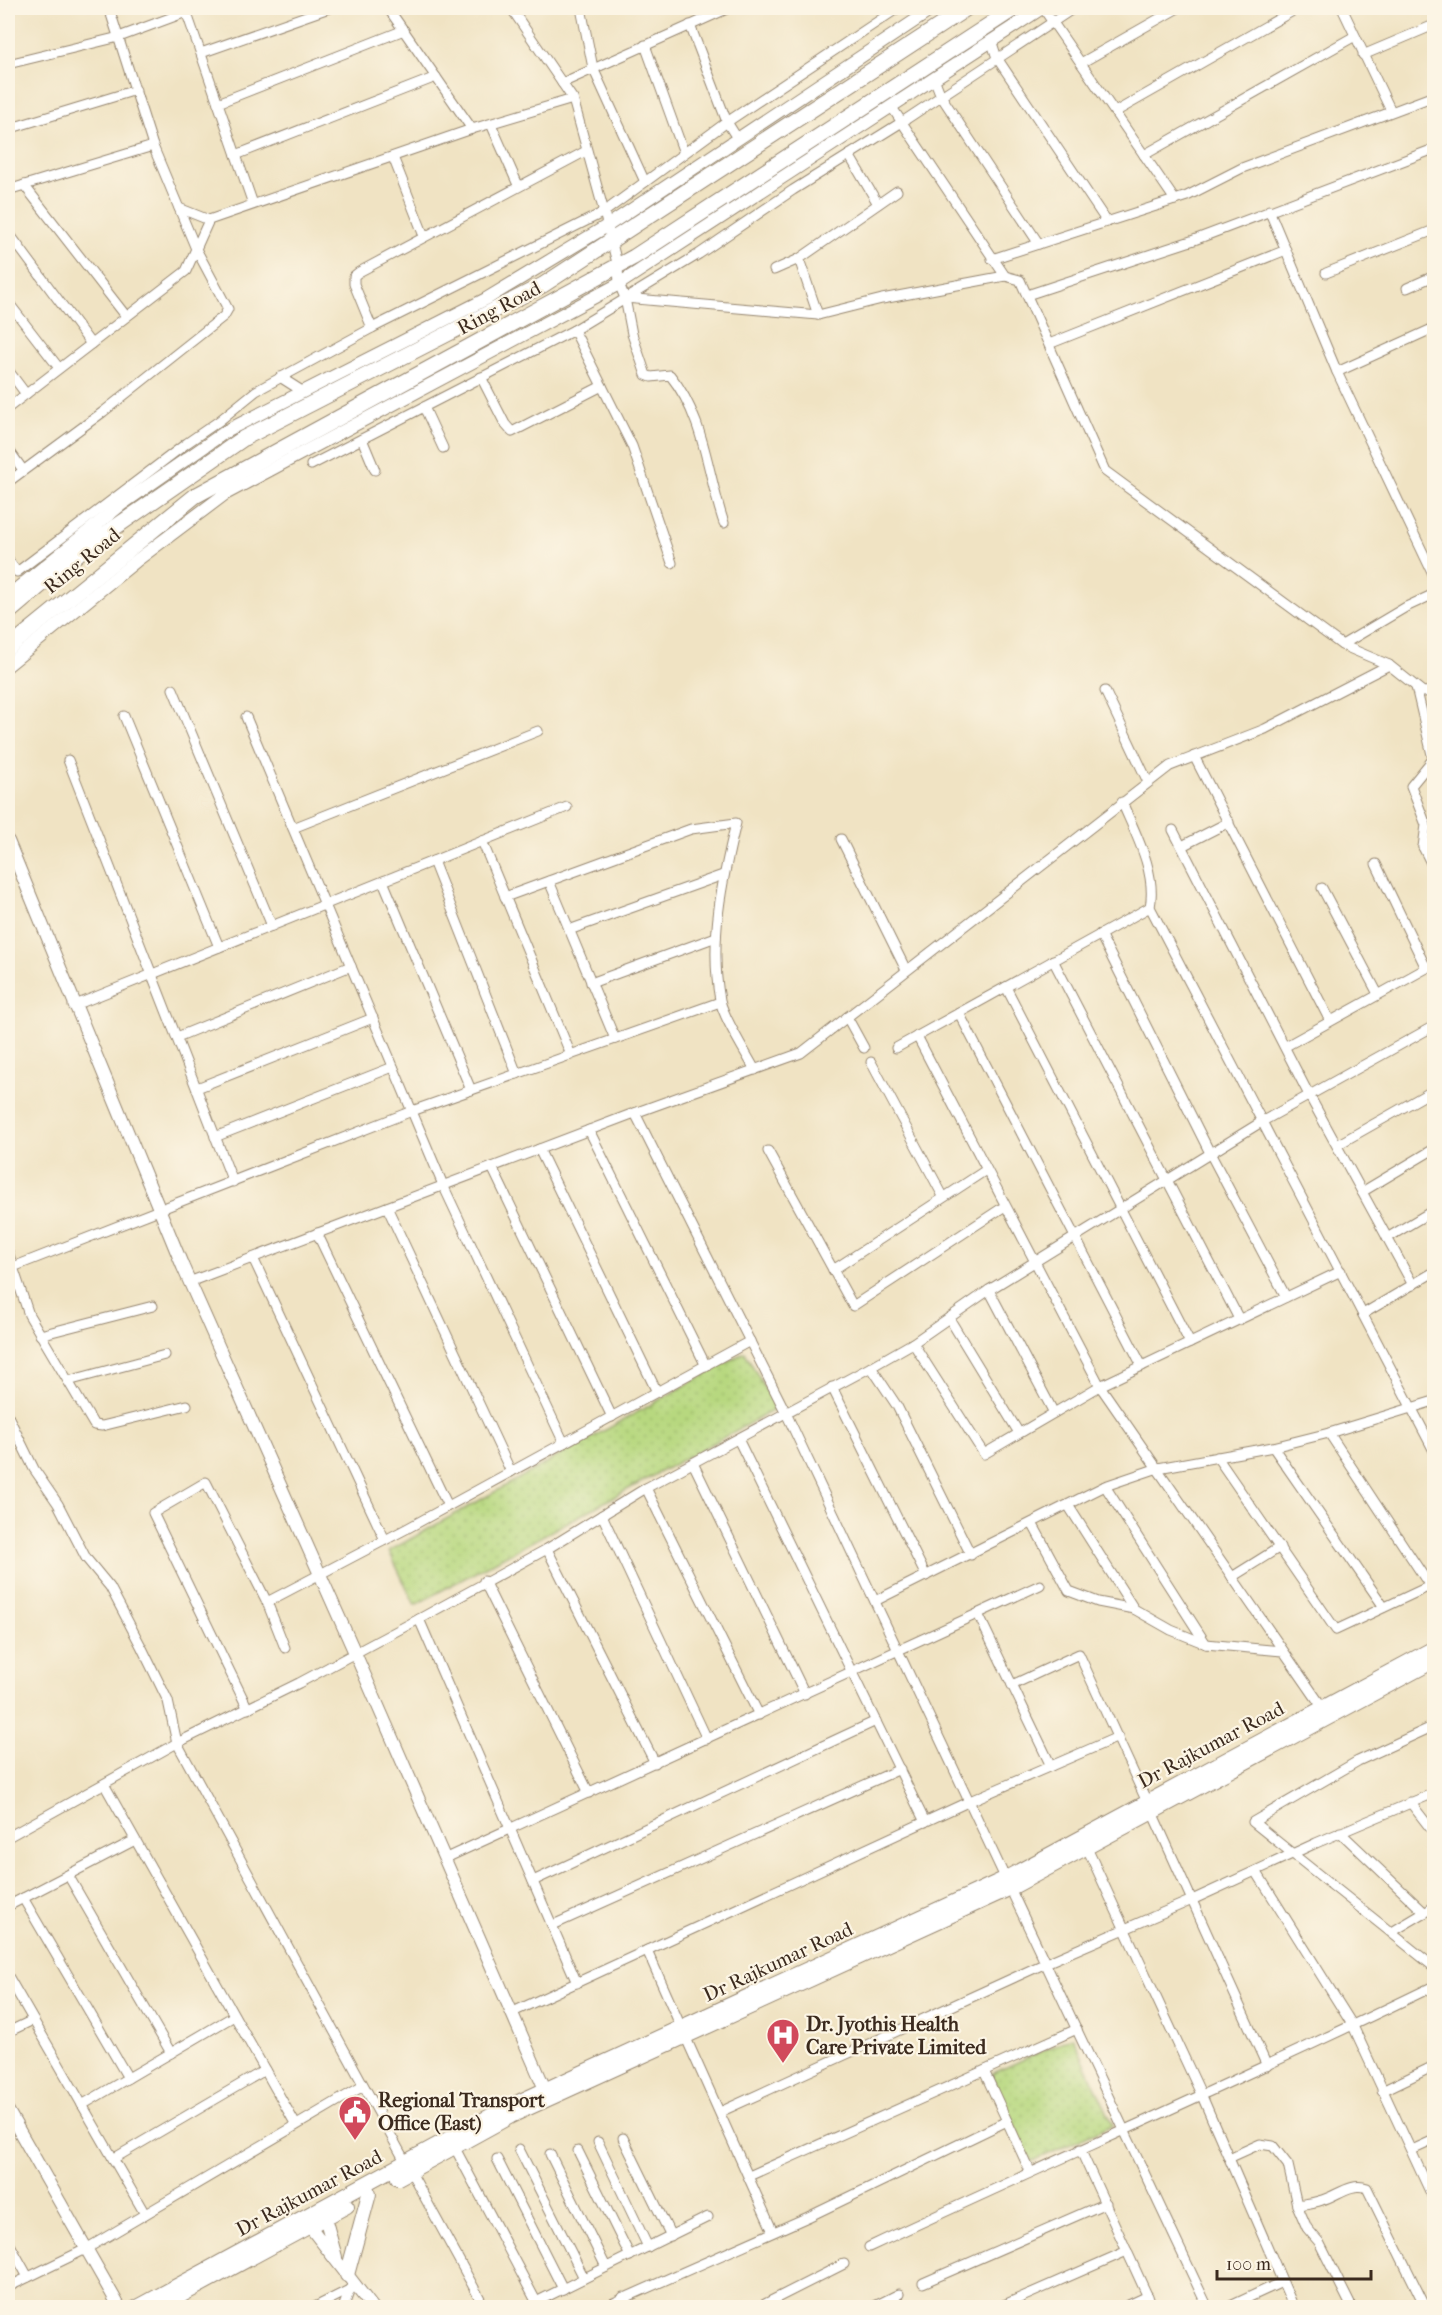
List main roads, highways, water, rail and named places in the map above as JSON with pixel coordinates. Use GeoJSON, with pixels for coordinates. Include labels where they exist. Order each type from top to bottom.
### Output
{"type":"FeatureCollection","features":[{"type":"Feature","properties":{"kind":"highway","name":"Ring Road"},"geometry":{"type":"LineString","coordinates":[[8,613],[81,551],[244,438],[543,285],[609,233],[967,8]]}},
{"type":"Feature","properties":{"kind":"highway","name":"Ring Road"},"geometry":{"type":"LineString","coordinates":[[8,648],[195,496],[618,267],[1015,8]]}},
{"type":"Feature","properties":{"kind":"main road","name":"Dr Rajkumar Road"},"geometry":{"type":"LineString","coordinates":[[1008,1883],[1325,1712],[1434,1648]]}},
{"type":"Feature","properties":{"kind":"main road","name":"Dr Rajkumar Road"},"geometry":{"type":"LineString","coordinates":[[1325,1712],[1434,1661]]}},
{"type":"Feature","properties":{"kind":"main road","name":"Dr Rajkumar Road"},"geometry":{"type":"LineString","coordinates":[[136,2307],[325,2213],[408,2167],[505,2108],[547,2094],[1086,1848],[1150,1807]]}},
{"type":"Feature","properties":{"kind":"main road","name":"Dr Rajkumar Road"},"geometry":{"type":"LineString","coordinates":[[408,2167],[455,2148],[547,2094]]}},
{"type":"Feature","properties":{"kind":"main road"},"geometry":{"type":"LineString","coordinates":[[350,2283],[367,2190]]}},
{"type":"Feature","properties":{"kind":"main road","name":"Dr Rajkumar Road"},"geometry":{"type":"LineString","coordinates":[[158,2307],[175,2303],[306,2223]]}},
{"type":"Feature","properties":{"kind":"place","name":"Dr. Jyothis Health Care Private Limited"},"geometry":{"type":"Point","coordinates":[783,2064]}},
{"type":"Feature","properties":{"kind":"place","name":"Regional Transport Office (East)"},"geometry":{"type":"Point","coordinates":[355,2141]}}]}
